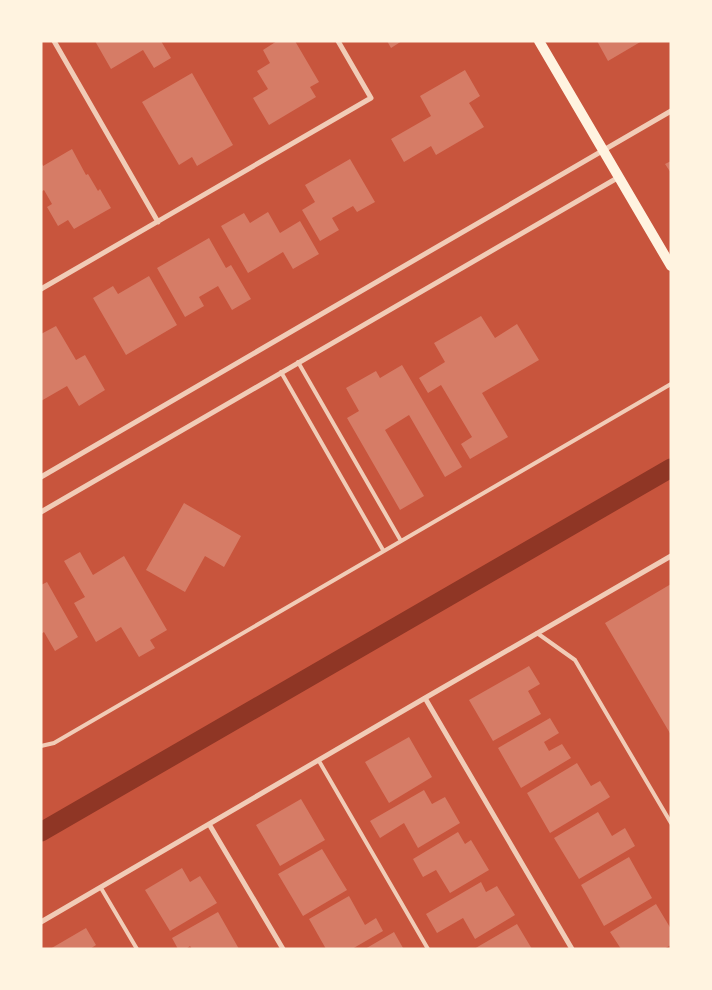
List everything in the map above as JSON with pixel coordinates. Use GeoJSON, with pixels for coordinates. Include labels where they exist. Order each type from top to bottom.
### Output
{"type":"FeatureCollection","features":[{"type":"Feature","properties":{"kind":"main road"},"geometry":{"type":"LineString","coordinates":[[539,41],[671,266]]}},
{"type":"Feature","properties":{"kind":"street"},"geometry":{"type":"LineString","coordinates":[[54,41],[158,222]]}},
{"type":"Feature","properties":{"kind":"street"},"geometry":{"type":"LineString","coordinates":[[41,289],[371,98],[338,41]]}},
{"type":"Feature","properties":{"kind":"street"},"geometry":{"type":"LineString","coordinates":[[41,477],[671,111]]}},
{"type":"Feature","properties":{"kind":"street"},"geometry":{"type":"LineString","coordinates":[[41,512],[618,177]]}},
{"type":"Feature","properties":{"kind":"street"},"geometry":{"type":"LineString","coordinates":[[41,922],[671,556]]}},
{"type":"Feature","properties":{"kind":"street"},"geometry":{"type":"LineString","coordinates":[[425,698],[572,949]]}},
{"type":"Feature","properties":{"kind":"street"},"geometry":{"type":"LineString","coordinates":[[209,824],[282,949]]}},
{"type":"Feature","properties":{"kind":"lane"},"geometry":{"type":"LineString","coordinates":[[298,362],[401,541]]}},
{"type":"Feature","properties":{"kind":"lane"},"geometry":{"type":"LineString","coordinates":[[281,372],[383,550]]}},
{"type":"Feature","properties":{"kind":"lane"},"geometry":{"type":"LineString","coordinates":[[41,746],[54,743],[671,384]]}},
{"type":"Feature","properties":{"kind":"lane"},"geometry":{"type":"LineString","coordinates":[[537,634],[575,660],[671,823]]}},
{"type":"Feature","properties":{"kind":"lane"},"geometry":{"type":"LineString","coordinates":[[318,761],[428,949]]}},
{"type":"Feature","properties":{"kind":"lane"},"geometry":{"type":"LineString","coordinates":[[101,888],[137,949]]}},
{"type":"Feature","properties":{"kind":"building"},"geometry":{"type":"Polygon","coordinates":[[[95,41],[161,41],[171,58],[154,68],[143,50],[111,69],[95,41]]]}},
{"type":"Feature","properties":{"kind":"building"},"geometry":{"type":"Polygon","coordinates":[[[277,41],[295,41],[319,82],[310,87],[316,97],[269,125],[253,98],[268,89],[257,71],[270,63],[263,50],[277,41]]]}},
{"type":"Feature","properties":{"kind":"building"},"geometry":{"type":"Polygon","coordinates":[[[387,41],[402,41],[391,48],[387,41]]]}},
{"type":"Feature","properties":{"kind":"building"},"geometry":{"type":"Polygon","coordinates":[[[597,41],[642,41],[608,61],[597,41]]]}},
{"type":"Feature","properties":{"kind":"building"},"geometry":{"type":"Polygon","coordinates":[[[465,70],[480,96],[469,103],[484,127],[436,155],[431,146],[404,162],[391,139],[431,116],[420,96],[465,70]]]}},
{"type":"Feature","properties":{"kind":"building"},"geometry":{"type":"Polygon","coordinates":[[[192,73],[233,145],[197,166],[192,157],[179,165],[142,102],[192,73]]]}},
{"type":"Feature","properties":{"kind":"building"},"geometry":{"type":"Polygon","coordinates":[[[72,149],[86,175],[88,174],[98,191],[100,189],[111,208],[74,229],[68,220],[58,226],[47,207],[52,204],[44,190],[41,192],[41,162],[43,166],[72,149]]]}},
{"type":"Feature","properties":{"kind":"building"},"geometry":{"type":"Polygon","coordinates":[[[350,159],[375,202],[357,212],[353,206],[332,218],[339,230],[320,241],[302,210],[315,202],[305,185],[350,159]]]}},
{"type":"Feature","properties":{"kind":"building"},"geometry":{"type":"Polygon","coordinates":[[[671,161],[671,173],[665,164],[671,161]]]}},
{"type":"Feature","properties":{"kind":"building"},"geometry":{"type":"Polygon","coordinates":[[[268,212],[280,233],[300,221],[319,254],[293,269],[283,252],[248,273],[221,226],[244,213],[250,223],[268,212]]]}},
{"type":"Feature","properties":{"kind":"building"},"geometry":{"type":"Polygon","coordinates":[[[209,238],[226,268],[231,265],[251,299],[232,310],[218,286],[199,297],[204,306],[185,317],[157,268],[209,238]]]}},
{"type":"Feature","properties":{"kind":"building"},"geometry":{"type":"Polygon","coordinates":[[[149,276],[177,325],[126,355],[93,298],[113,286],[118,294],[149,276]]]}},
{"type":"Feature","properties":{"kind":"building"},"geometry":{"type":"Polygon","coordinates":[[[481,316],[495,338],[517,324],[539,360],[482,393],[508,437],[470,459],[461,444],[472,437],[441,385],[428,393],[419,378],[445,362],[434,343],[481,316]]]}},
{"type":"Feature","properties":{"kind":"building"},"geometry":{"type":"Polygon","coordinates":[[[56,326],[76,360],[85,355],[105,390],[79,406],[67,386],[41,401],[41,334],[56,326]]]}},
{"type":"Feature","properties":{"kind":"building"},"geometry":{"type":"Polygon","coordinates":[[[402,365],[462,467],[445,477],[409,415],[385,430],[424,496],[400,510],[347,418],[359,411],[346,388],[376,371],[380,378],[402,365]]]}},
{"type":"Feature","properties":{"kind":"building"},"geometry":{"type":"Polygon","coordinates":[[[184,503],[241,536],[224,567],[205,556],[185,592],[146,570],[184,503]]]}},
{"type":"Feature","properties":{"kind":"building"},"geometry":{"type":"Polygon","coordinates":[[[80,552],[93,575],[124,556],[167,630],[150,640],[155,648],[139,657],[121,627],[96,642],[74,603],[85,597],[64,561],[80,552]]]}},
{"type":"Feature","properties":{"kind":"building"},"geometry":{"type":"Polygon","coordinates":[[[47,582],[78,637],[55,651],[44,632],[41,634],[41,585],[47,582]]]}},
{"type":"Feature","properties":{"kind":"building"},"geometry":{"type":"Polygon","coordinates":[[[671,584],[671,735],[605,623],[671,584]]]}},
{"type":"Feature","properties":{"kind":"building"},"geometry":{"type":"Polygon","coordinates":[[[529,666],[540,684],[528,691],[541,714],[493,741],[469,700],[529,666]]]}},
{"type":"Feature","properties":{"kind":"building"},"geometry":{"type":"Polygon","coordinates":[[[550,718],[559,733],[544,742],[549,751],[562,744],[571,758],[521,788],[498,748],[550,718]]]}},
{"type":"Feature","properties":{"kind":"building"},"geometry":{"type":"Polygon","coordinates":[[[409,737],[432,777],[389,803],[365,762],[409,737]]]}},
{"type":"Feature","properties":{"kind":"building"},"geometry":{"type":"Polygon","coordinates":[[[577,763],[591,786],[600,781],[610,797],[550,833],[527,793],[577,763]]]}},
{"type":"Feature","properties":{"kind":"building"},"geometry":{"type":"Polygon","coordinates":[[[424,790],[432,804],[445,797],[460,823],[418,848],[404,823],[380,838],[370,821],[424,790]]]}},
{"type":"Feature","properties":{"kind":"building"},"geometry":{"type":"Polygon","coordinates":[[[301,799],[325,840],[280,866],[256,825],[301,799]]]}},
{"type":"Feature","properties":{"kind":"building"},"geometry":{"type":"Polygon","coordinates":[[[598,812],[612,836],[625,828],[635,846],[579,879],[554,838],[598,812]]]}},
{"type":"Feature","properties":{"kind":"building"},"geometry":{"type":"Polygon","coordinates":[[[458,832],[465,844],[471,840],[489,870],[450,893],[436,870],[423,877],[413,859],[458,832]]]}},
{"type":"Feature","properties":{"kind":"building"},"geometry":{"type":"Polygon","coordinates":[[[322,849],[347,890],[303,916],[278,874],[322,849]]]}},
{"type":"Feature","properties":{"kind":"building"},"geometry":{"type":"Polygon","coordinates":[[[629,857],[652,898],[604,926],[581,885],[629,857]]]}},
{"type":"Feature","properties":{"kind":"building"},"geometry":{"type":"Polygon","coordinates":[[[182,868],[190,882],[200,876],[217,903],[170,931],[145,890],[182,868]]]}},
{"type":"Feature","properties":{"kind":"building"},"geometry":{"type":"Polygon","coordinates":[[[481,882],[486,892],[497,886],[515,915],[475,939],[463,918],[437,933],[426,914],[481,882]]]}},
{"type":"Feature","properties":{"kind":"building"},"geometry":{"type":"Polygon","coordinates":[[[349,896],[365,925],[376,918],[383,931],[352,949],[326,949],[309,919],[349,896]]]}},
{"type":"Feature","properties":{"kind":"building"},"geometry":{"type":"Polygon","coordinates":[[[656,904],[671,929],[671,945],[664,949],[621,949],[610,932],[656,904]]]}},
{"type":"Feature","properties":{"kind":"building"},"geometry":{"type":"Polygon","coordinates":[[[218,912],[239,949],[192,949],[190,946],[186,949],[178,949],[172,938],[218,912]]]}},
{"type":"Feature","properties":{"kind":"building"},"geometry":{"type":"Polygon","coordinates":[[[517,924],[532,949],[474,949],[517,924]]]}},
{"type":"Feature","properties":{"kind":"building"},"geometry":{"type":"Polygon","coordinates":[[[86,928],[96,945],[90,949],[50,949],[86,928]]]}},
{"type":"Feature","properties":{"kind":"building"},"geometry":{"type":"Polygon","coordinates":[[[394,932],[403,948],[365,949],[394,932]]]}},
{"type":"Feature","properties":{"kind":"waterway"},"geometry":{"type":"LineString","coordinates":[[41,832],[671,468]]}}]}
